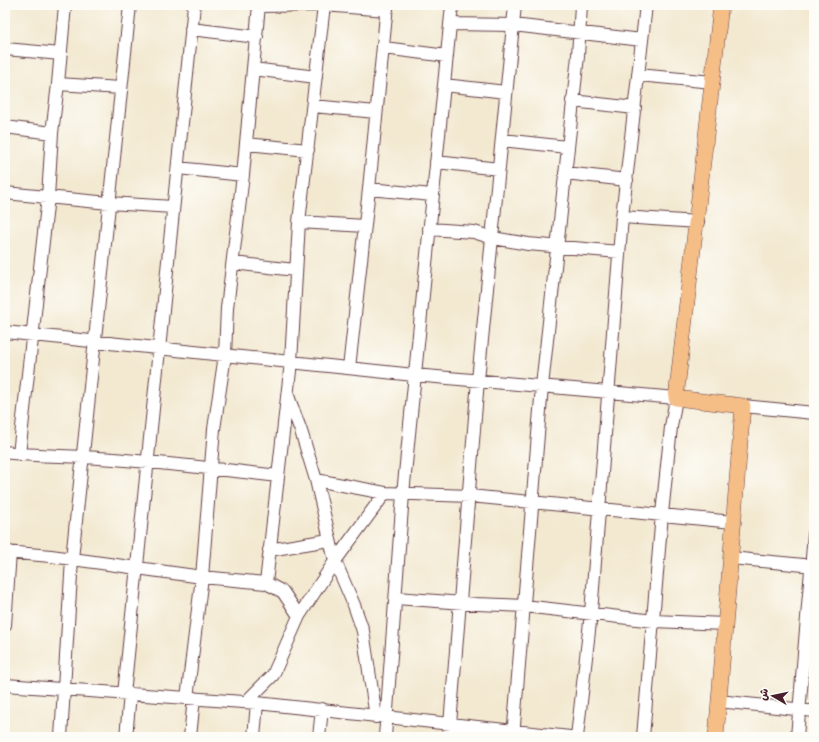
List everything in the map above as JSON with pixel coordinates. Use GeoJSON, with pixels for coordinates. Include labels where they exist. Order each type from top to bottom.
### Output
{"type":"FeatureCollection","features":[{"type":"Feature","properties":{"kind":"main road"},"geometry":{"type":"LineString","coordinates":[[716,737],[744,406],[676,398],[698,222],[721,5]]}},
{"type":"Feature","properties":{"kind":"street"},"geometry":{"type":"LineString","coordinates":[[19,454],[48,197],[52,133],[65,5]]}},
{"type":"Feature","properties":{"kind":"street"},"geometry":{"type":"LineString","coordinates":[[61,737],[72,558],[130,5]]}},
{"type":"Feature","properties":{"kind":"street"},"geometry":{"type":"LineString","coordinates":[[126,737],[127,694],[136,569],[146,461],[178,168],[193,5]]}},
{"type":"Feature","properties":{"kind":"street"},"geometry":{"type":"LineString","coordinates":[[190,737],[190,698],[214,430],[224,355],[259,5],[387,7],[384,48],[349,368]]}},
{"type":"Feature","properties":{"kind":"street"},"geometry":{"type":"LineString","coordinates":[[266,583],[288,395],[299,222],[324,5]]}},
{"type":"Feature","properties":{"kind":"street"},"geometry":{"type":"LineString","coordinates":[[381,718],[396,598],[402,494],[452,5]]}},
{"type":"Feature","properties":{"kind":"street"},"geometry":{"type":"LineString","coordinates":[[449,737],[458,603],[470,496],[478,380],[515,5]]}},
{"type":"Feature","properties":{"kind":"street"},"geometry":{"type":"LineString","coordinates":[[513,734],[542,386],[581,5]]}},
{"type":"Feature","properties":{"kind":"street"},"geometry":{"type":"LineString","coordinates":[[577,737],[591,614],[622,217],[646,5]]}},
{"type":"Feature","properties":{"kind":"street"},"geometry":{"type":"LineString","coordinates":[[450,24],[513,25],[642,40]]}},
{"type":"Feature","properties":{"kind":"street"},"geometry":{"type":"LineString","coordinates":[[191,29],[257,36]]}},
{"type":"Feature","properties":{"kind":"street"},"geometry":{"type":"LineString","coordinates":[[384,48],[447,56]]}},
{"type":"Feature","properties":{"kind":"street"},"geometry":{"type":"LineString","coordinates":[[5,49],[61,54]]}},
{"type":"Feature","properties":{"kind":"street"},"geometry":{"type":"LineString","coordinates":[[253,69],[316,78]]}},
{"type":"Feature","properties":{"kind":"street"},"geometry":{"type":"LineString","coordinates":[[638,75],[713,82]]}},
{"type":"Feature","properties":{"kind":"street"},"geometry":{"type":"LineString","coordinates":[[58,84],[121,88]]}},
{"type":"Feature","properties":{"kind":"street"},"geometry":{"type":"LineString","coordinates":[[444,85],[506,92]]}},
{"type":"Feature","properties":{"kind":"street"},"geometry":{"type":"LineString","coordinates":[[572,102],[635,108]]}},
{"type":"Feature","properties":{"kind":"street"},"geometry":{"type":"LineString","coordinates":[[313,106],[376,112]]}},
{"type":"Feature","properties":{"kind":"street"},"geometry":{"type":"LineString","coordinates":[[5,127],[52,133]]}},
{"type":"Feature","properties":{"kind":"street"},"geometry":{"type":"LineString","coordinates":[[502,140],[567,148]]}},
{"type":"Feature","properties":{"kind":"street"},"geometry":{"type":"LineString","coordinates":[[246,144],[308,150]]}},
{"type":"Feature","properties":{"kind":"street"},"geometry":{"type":"LineString","coordinates":[[436,162],[499,169]]}},
{"type":"Feature","properties":{"kind":"street"},"geometry":{"type":"LineString","coordinates":[[178,168],[243,175]]}},
{"type":"Feature","properties":{"kind":"street"},"geometry":{"type":"LineString","coordinates":[[565,173],[627,180]]}},
{"type":"Feature","properties":{"kind":"street"},"geometry":{"type":"LineString","coordinates":[[369,189],[432,195]]}},
{"type":"Feature","properties":{"kind":"street"},"geometry":{"type":"LineString","coordinates":[[5,193],[109,203],[174,207]]}},
{"type":"Feature","properties":{"kind":"street"},"geometry":{"type":"LineString","coordinates":[[622,217],[698,222]]}},
{"type":"Feature","properties":{"kind":"street"},"geometry":{"type":"LineString","coordinates":[[299,222],[365,226]]}},
{"type":"Feature","properties":{"kind":"street"},"geometry":{"type":"LineString","coordinates":[[429,230],[474,232],[493,238],[557,247],[619,252]]}},
{"type":"Feature","properties":{"kind":"street"},"geometry":{"type":"LineString","coordinates":[[233,262],[296,270]]}},
{"type":"Feature","properties":{"kind":"street"},"geometry":{"type":"LineString","coordinates":[[5,332],[414,375],[676,398],[671,427],[662,514],[643,737]]}},
{"type":"Feature","properties":{"kind":"street"},"geometry":{"type":"LineString","coordinates":[[288,395],[316,480],[335,561],[354,605],[363,631],[385,737]]}},
{"type":"Feature","properties":{"kind":"street"},"geometry":{"type":"LineString","coordinates":[[744,406],[814,414]]}},
{"type":"Feature","properties":{"kind":"street"},"geometry":{"type":"LineString","coordinates":[[5,452],[42,457],[82,456],[146,461],[278,476]]}},
{"type":"Feature","properties":{"kind":"street"},"geometry":{"type":"LineString","coordinates":[[316,480],[385,493],[470,496],[733,522]]}},
{"type":"Feature","properties":{"kind":"street"},"geometry":{"type":"LineString","coordinates":[[254,737],[252,702],[273,675],[299,616],[335,561],[385,493]]}},
{"type":"Feature","properties":{"kind":"street"},"geometry":{"type":"LineString","coordinates":[[797,737],[811,608],[814,534]]}},
{"type":"Feature","properties":{"kind":"street"},"geometry":{"type":"LineString","coordinates":[[269,550],[329,540]]}},
{"type":"Feature","properties":{"kind":"street"},"geometry":{"type":"LineString","coordinates":[[5,625],[8,552],[72,558],[136,569],[202,577],[266,583],[283,592],[299,616]]}},
{"type":"Feature","properties":{"kind":"street"},"geometry":{"type":"LineString","coordinates":[[731,558],[813,566]]}},
{"type":"Feature","properties":{"kind":"street"},"geometry":{"type":"LineString","coordinates":[[396,598],[524,606],[654,621],[725,624]]}},
{"type":"Feature","properties":{"kind":"street"},"geometry":{"type":"LineString","coordinates":[[5,685],[252,702],[322,709],[381,718],[450,724],[513,734],[570,737]]}},
{"type":"Feature","properties":{"kind":"street"},"geometry":{"type":"LineString","coordinates":[[718,701],[814,711]]}},
{"type":"Feature","properties":{"kind":"street"},"geometry":{"type":"LineString","coordinates":[[319,737],[322,709]]}}]}
